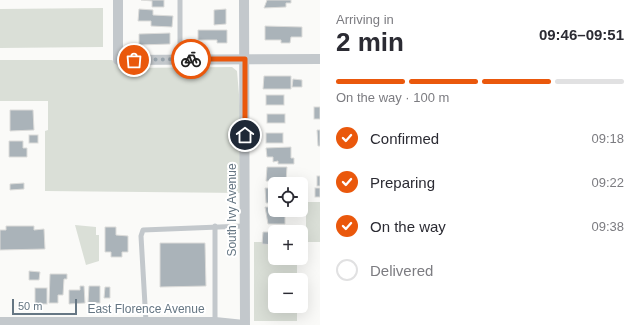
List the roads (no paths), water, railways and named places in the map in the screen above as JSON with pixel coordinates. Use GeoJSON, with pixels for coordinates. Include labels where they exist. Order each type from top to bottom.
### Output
{"type":"FeatureCollection","features":[{"type":"Feature","properties":{"kind":"street"},"geometry":{"type":"LineString","coordinates":[[118,0],[118,60],[320,59]]}},
{"type":"Feature","properties":{"kind":"street","name":"South Ivy Avenue"},"geometry":{"type":"LineString","coordinates":[[244,0],[244,325]]}},
{"type":"Feature","properties":{"kind":"street","name":"East Florence Avenue"},"geometry":{"type":"LineString","coordinates":[[6,323],[114,324],[146,322],[182,324],[216,322],[244,325]]}},
{"type":"Feature","properties":{"kind":"lane"},"geometry":{"type":"LineString","coordinates":[[180,0],[180,60]]}},
{"type":"Feature","properties":{"kind":"lane"},"geometry":{"type":"LineString","coordinates":[[215,226],[216,322]]}},
{"type":"Feature","properties":{"kind":"lane"},"geometry":{"type":"LineString","coordinates":[[146,322],[143,230],[244,226]]}}]}
